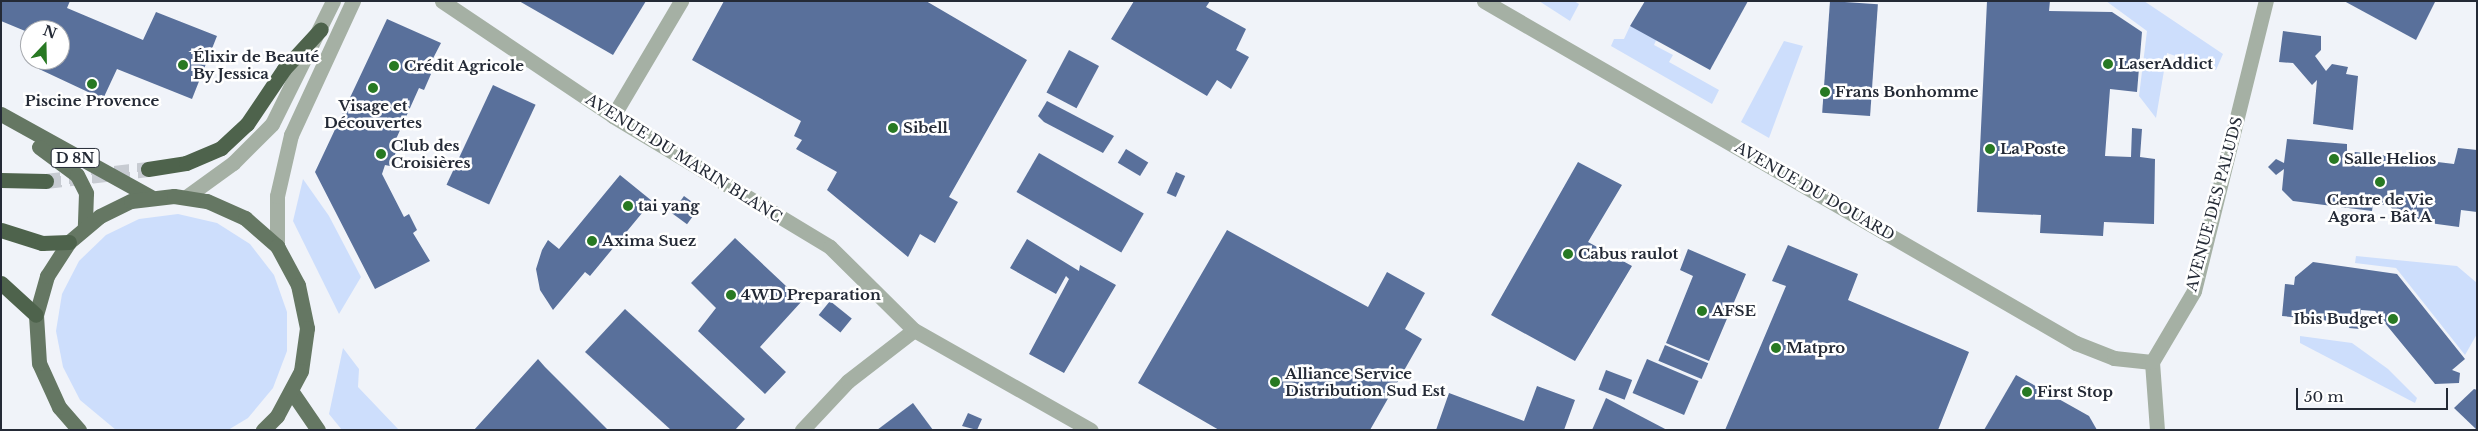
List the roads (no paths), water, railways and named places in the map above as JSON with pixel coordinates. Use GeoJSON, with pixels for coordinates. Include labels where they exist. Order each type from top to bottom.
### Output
{"type":"FeatureCollection","features":[{"type":"Feature","properties":{"kind":"highway"},"geometry":{"type":"LineString","coordinates":[[148,169],[186,163],[221,148],[247,124],[284,69],[321,29]]}},
{"type":"Feature","properties":{"kind":"highway"},"geometry":{"type":"LineString","coordinates":[[1,180],[46,181]]}},
{"type":"Feature","properties":{"kind":"highway"},"geometry":{"type":"LineString","coordinates":[[1,230],[42,243],[69,242]]}},
{"type":"Feature","properties":{"kind":"highway"},"geometry":{"type":"LineString","coordinates":[[1,283],[36,315]]}},
{"type":"Feature","properties":{"kind":"main road","name":"D 8N"},"geometry":{"type":"LineString","coordinates":[[1,114],[151,197]]}},
{"type":"Feature","properties":{"kind":"main road","name":"D 8N"},"geometry":{"type":"LineString","coordinates":[[1,120],[77,174],[86,193],[85,226]]}},
{"type":"Feature","properties":{"kind":"main road"},"geometry":{"type":"LineString","coordinates":[[79,430],[47,386],[36,339],[36,315],[47,276],[69,242],[85,226],[115,208],[151,197],[186,197],[245,218],[277,246],[298,284],[306,320],[305,350],[292,392],[263,430]]}},
{"type":"Feature","properties":{"kind":"main road"},"geometry":{"type":"LineString","coordinates":[[292,392],[318,430]]}},
{"type":"Feature","properties":{"kind":"street"},"geometry":{"type":"LineString","coordinates":[[186,197],[233,163],[272,124],[321,29],[333,1]]}},
{"type":"Feature","properties":{"kind":"street"},"geometry":{"type":"LineString","coordinates":[[277,246],[277,196],[291,135],[353,1]]}},
{"type":"Feature","properties":{"kind":"street","name":"AVENUE DU MARIN BLANC"},"geometry":{"type":"LineString","coordinates":[[442,1],[613,116],[830,247],[914,330],[1090,430]]}},
{"type":"Feature","properties":{"kind":"street"},"geometry":{"type":"LineString","coordinates":[[613,116],[681,1]]}},
{"type":"Feature","properties":{"kind":"street","name":"AVENUE DU DOUARD"},"geometry":{"type":"LineString","coordinates":[[1484,1],[2076,343],[2114,358],[2152,362]]}},
{"type":"Feature","properties":{"kind":"street","name":"AVENUE DES PALUDS"},"geometry":{"type":"LineString","coordinates":[[2152,362],[2194,291],[2266,1]]}},
{"type":"Feature","properties":{"kind":"street"},"geometry":{"type":"LineString","coordinates":[[802,430],[848,381],[914,330]]}},
{"type":"Feature","properties":{"kind":"street"},"geometry":{"type":"LineString","coordinates":[[2152,362],[2157,430]]}},
{"type":"Feature","properties":{"kind":"tunnel"},"geometry":{"type":"LineString","coordinates":[[46,181],[148,169]]}},
{"type":"Feature","properties":{"kind":"place","name":"LaserAddict"},"geometry":{"type":"Point","coordinates":[2108,64]}},
{"type":"Feature","properties":{"kind":"place","name":"Élixir de Beauté By Jessica"},"geometry":{"type":"Point","coordinates":[183,65]}},
{"type":"Feature","properties":{"kind":"place","name":"Crédit Agricole"},"geometry":{"type":"Point","coordinates":[394,66]}},
{"type":"Feature","properties":{"kind":"place","name":"Piscine Provence"},"geometry":{"type":"Point","coordinates":[92,84]}},
{"type":"Feature","properties":{"kind":"place","name":"Visage et Découvertes"},"geometry":{"type":"Point","coordinates":[373,88]}},
{"type":"Feature","properties":{"kind":"place","name":"Frans Bonhomme"},"geometry":{"type":"Point","coordinates":[1825,92]}},
{"type":"Feature","properties":{"kind":"place","name":"Sibell"},"geometry":{"type":"Point","coordinates":[893,128]}},
{"type":"Feature","properties":{"kind":"place","name":"La Poste"},"geometry":{"type":"Point","coordinates":[1990,149]}},
{"type":"Feature","properties":{"kind":"place","name":"Club des Croisières"},"geometry":{"type":"Point","coordinates":[381,154]}},
{"type":"Feature","properties":{"kind":"place","name":"Salle Helios"},"geometry":{"type":"Point","coordinates":[2334,159]}},
{"type":"Feature","properties":{"kind":"place","name":"Centre de Vie Agora - Bât A"},"geometry":{"type":"Point","coordinates":[2380,182]}},
{"type":"Feature","properties":{"kind":"place","name":"tai yang"},"geometry":{"type":"Point","coordinates":[628,206]}},
{"type":"Feature","properties":{"kind":"place","name":"Axima Suez"},"geometry":{"type":"Point","coordinates":[592,241]}},
{"type":"Feature","properties":{"kind":"place","name":"Cabus raulot"},"geometry":{"type":"Point","coordinates":[1568,254]}},
{"type":"Feature","properties":{"kind":"place","name":"4WD Preparation"},"geometry":{"type":"Point","coordinates":[731,295]}},
{"type":"Feature","properties":{"kind":"place","name":"AFSE"},"geometry":{"type":"Point","coordinates":[1702,311]}},
{"type":"Feature","properties":{"kind":"place","name":"Ibis Budget"},"geometry":{"type":"Point","coordinates":[2393,319]}},
{"type":"Feature","properties":{"kind":"place","name":"Matpro"},"geometry":{"type":"Point","coordinates":[1776,348]}},
{"type":"Feature","properties":{"kind":"place","name":"Alliance Service Distribution Sud Est"},"geometry":{"type":"Point","coordinates":[1275,382]}},
{"type":"Feature","properties":{"kind":"place","name":"First Stop"},"geometry":{"type":"Point","coordinates":[2027,392]}}]}
